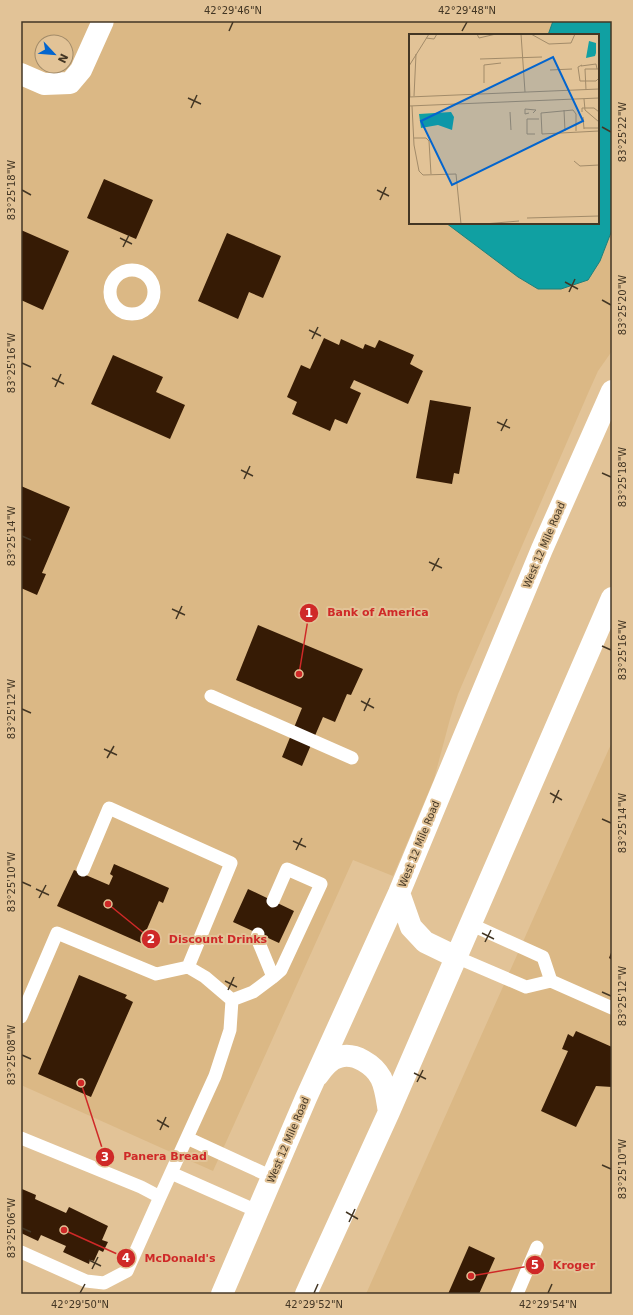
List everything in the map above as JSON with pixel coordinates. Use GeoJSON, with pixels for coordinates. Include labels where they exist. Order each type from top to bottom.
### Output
{"type":"FeatureCollection","features":[{"type":"Feature","properties":{"kind":"main road"},"geometry":{"type":"LineString","coordinates":[[21,74],[44,84],[70,83],[81,70],[103,21]]}},
{"type":"Feature","properties":{"kind":"main road","name":"West 12 Mile Road"},"geometry":{"type":"LineString","coordinates":[[222,1294],[314,1079],[399,893],[533,571],[612,393]]}},
{"type":"Feature","properties":{"kind":"main road"},"geometry":{"type":"LineString","coordinates":[[306,1294],[389,1112],[611,603]]}},
{"type":"Feature","properties":{"kind":"main road"},"geometry":{"type":"LineString","coordinates":[[399,893],[411,927],[425,942],[456,957]]}},
{"type":"Feature","properties":{"kind":"main road"},"geometry":{"type":"LineString","coordinates":[[314,1079],[326,1064],[339,1057],[353,1057],[364,1061],[372,1067],[381,1079],[389,1112]]}},
{"type":"Feature","properties":{"kind":"lane"},"geometry":{"type":"LineString","coordinates":[[211,696],[352,758]]}},
{"type":"Feature","properties":{"kind":"lane"},"geometry":{"type":"LineString","coordinates":[[83,870],[109,808],[231,863],[188,967]]}},
{"type":"Feature","properties":{"kind":"lane"},"geometry":{"type":"LineString","coordinates":[[232,1000],[252,992],[281,970],[321,884],[287,869],[273,901]]}},
{"type":"Feature","properties":{"kind":"lane"},"geometry":{"type":"LineString","coordinates":[[470,924],[542,957],[551,981]]}},
{"type":"Feature","properties":{"kind":"lane"},"geometry":{"type":"LineString","coordinates":[[21,1016],[57,933],[156,974],[188,967],[205,977],[232,1000]]}},
{"type":"Feature","properties":{"kind":"lane"},"geometry":{"type":"LineString","coordinates":[[258,934],[257,938],[273,977]]}},
{"type":"Feature","properties":{"kind":"lane"},"geometry":{"type":"LineString","coordinates":[[456,957],[526,987],[551,981],[612,1008]]}},
{"type":"Feature","properties":{"kind":"lane"},"geometry":{"type":"LineString","coordinates":[[21,1252],[86,1281],[104,1283],[127,1271],[218,1069],[230,1030],[232,1000]]}},
{"type":"Feature","properties":{"kind":"lane"},"geometry":{"type":"LineString","coordinates":[[21,1138],[141,1187],[160,1197]]}},
{"type":"Feature","properties":{"kind":"lane"},"geometry":{"type":"LineString","coordinates":[[187,1138],[272,1177]]}},
{"type":"Feature","properties":{"kind":"lane"},"geometry":{"type":"LineString","coordinates":[[171,1173],[257,1211]]}},
{"type":"Feature","properties":{"kind":"lane"},"geometry":{"type":"LineString","coordinates":[[517,1294],[537,1247]]}},
{"type":"Feature","properties":{"kind":"shaded area"},"geometry":{"type":"Polygon","coordinates":[[[21,21],[612,21],[612,351],[598,371],[589,391],[458,694],[434,779],[393,876],[353,860],[213,1171],[21,1085],[21,21]]]}},
{"type":"Feature","properties":{"kind":"shaded area"},"geometry":{"type":"Polygon","coordinates":[[[612,742],[612,1294],[366,1294],[612,742]]]}},
{"type":"Feature","properties":{"kind":"water"},"geometry":{"type":"Polygon","coordinates":[[[553,21],[612,21],[612,230],[600,261],[588,280],[561,289],[538,289],[518,277],[447,224],[599,224],[599,34],[548,34],[553,21]]]}},
{"type":"Feature","properties":{"kind":"building"},"geometry":{"type":"Polygon","coordinates":[[[104,179],[153,200],[136,239],[87,218],[104,179]]]}},
{"type":"Feature","properties":{"kind":"building"},"geometry":{"type":"Polygon","coordinates":[[[21,230],[69,251],[43,310],[21,300],[21,230]]]}},
{"type":"Feature","properties":{"kind":"building"},"geometry":{"type":"Polygon","coordinates":[[[227,233],[281,256],[263,298],[249,292],[238,319],[198,301],[227,233]]]}},
{"type":"Feature","properties":{"kind":"building"},"geometry":{"type":"Polygon","coordinates":[[[324,338],[339,345],[341,339],[363,349],[365,344],[375,348],[379,340],[414,355],[410,364],[423,371],[408,404],[354,380],[350,388],[361,393],[347,424],[335,419],[330,431],[292,414],[297,402],[287,397],[301,365],[310,369],[324,338]]]}},
{"type":"Feature","properties":{"kind":"building"},"geometry":{"type":"Polygon","coordinates":[[[113,355],[163,377],[156,392],[185,405],[170,439],[91,404],[113,355]]]}},
{"type":"Feature","properties":{"kind":"building"},"geometry":{"type":"Polygon","coordinates":[[[430,400],[471,407],[459,474],[454,473],[452,484],[416,478],[430,400]]]}},
{"type":"Feature","properties":{"kind":"building"},"geometry":{"type":"Polygon","coordinates":[[[21,486],[70,507],[42,573],[46,574],[37,595],[21,588],[21,486]]]}},
{"type":"Feature","properties":{"kind":"building"},"geometry":{"type":"Polygon","coordinates":[[[258,625],[363,669],[351,695],[347,694],[335,722],[323,717],[302,766],[282,757],[302,708],[236,680],[258,625]]]}},
{"type":"Feature","properties":{"kind":"building"},"geometry":{"type":"Polygon","coordinates":[[[114,864],[169,888],[163,903],[159,901],[141,943],[57,906],[74,870],[109,885],[113,876],[110,874],[114,864]]]}},
{"type":"Feature","properties":{"kind":"building"},"geometry":{"type":"Polygon","coordinates":[[[248,889],[294,911],[279,943],[233,922],[248,889]]]}},
{"type":"Feature","properties":{"kind":"building"},"geometry":{"type":"Polygon","coordinates":[[[612,950],[612,960],[609,958],[612,950]]]}},
{"type":"Feature","properties":{"kind":"building"},"geometry":{"type":"Polygon","coordinates":[[[79,975],[127,995],[125,998],[133,1002],[91,1097],[38,1074],[79,975]]]}},
{"type":"Feature","properties":{"kind":"building"},"geometry":{"type":"Polygon","coordinates":[[[576,1031],[612,1047],[612,1087],[596,1086],[576,1127],[541,1111],[568,1051],[562,1049],[568,1034],[573,1037],[576,1031]]]}},
{"type":"Feature","properties":{"kind":"building"},"geometry":{"type":"Polygon","coordinates":[[[22,1189],[36,1195],[35,1199],[66,1213],[69,1207],[108,1226],[102,1240],[108,1242],[103,1252],[99,1250],[94,1261],[90,1260],[89,1264],[63,1252],[66,1246],[41,1235],[38,1241],[21,1233],[22,1189]]]}},
{"type":"Feature","properties":{"kind":"building"},"geometry":{"type":"Polygon","coordinates":[[[469,1246],[495,1258],[479,1294],[448,1294],[469,1246]]]}},
{"type":"Feature","properties":{"kind":"place","name":"Bank of America"},"geometry":{"type":"Point","coordinates":[299,674]}},
{"type":"Feature","properties":{"kind":"place","name":"Discount Drinks"},"geometry":{"type":"Point","coordinates":[108,904]}},
{"type":"Feature","properties":{"kind":"place","name":"Panera Bread"},"geometry":{"type":"Point","coordinates":[81,1083]}},
{"type":"Feature","properties":{"kind":"place","name":"McDonald's"},"geometry":{"type":"Point","coordinates":[64,1230]}},
{"type":"Feature","properties":{"kind":"place","name":"Kroger"},"geometry":{"type":"Point","coordinates":[471,1276]}}]}
